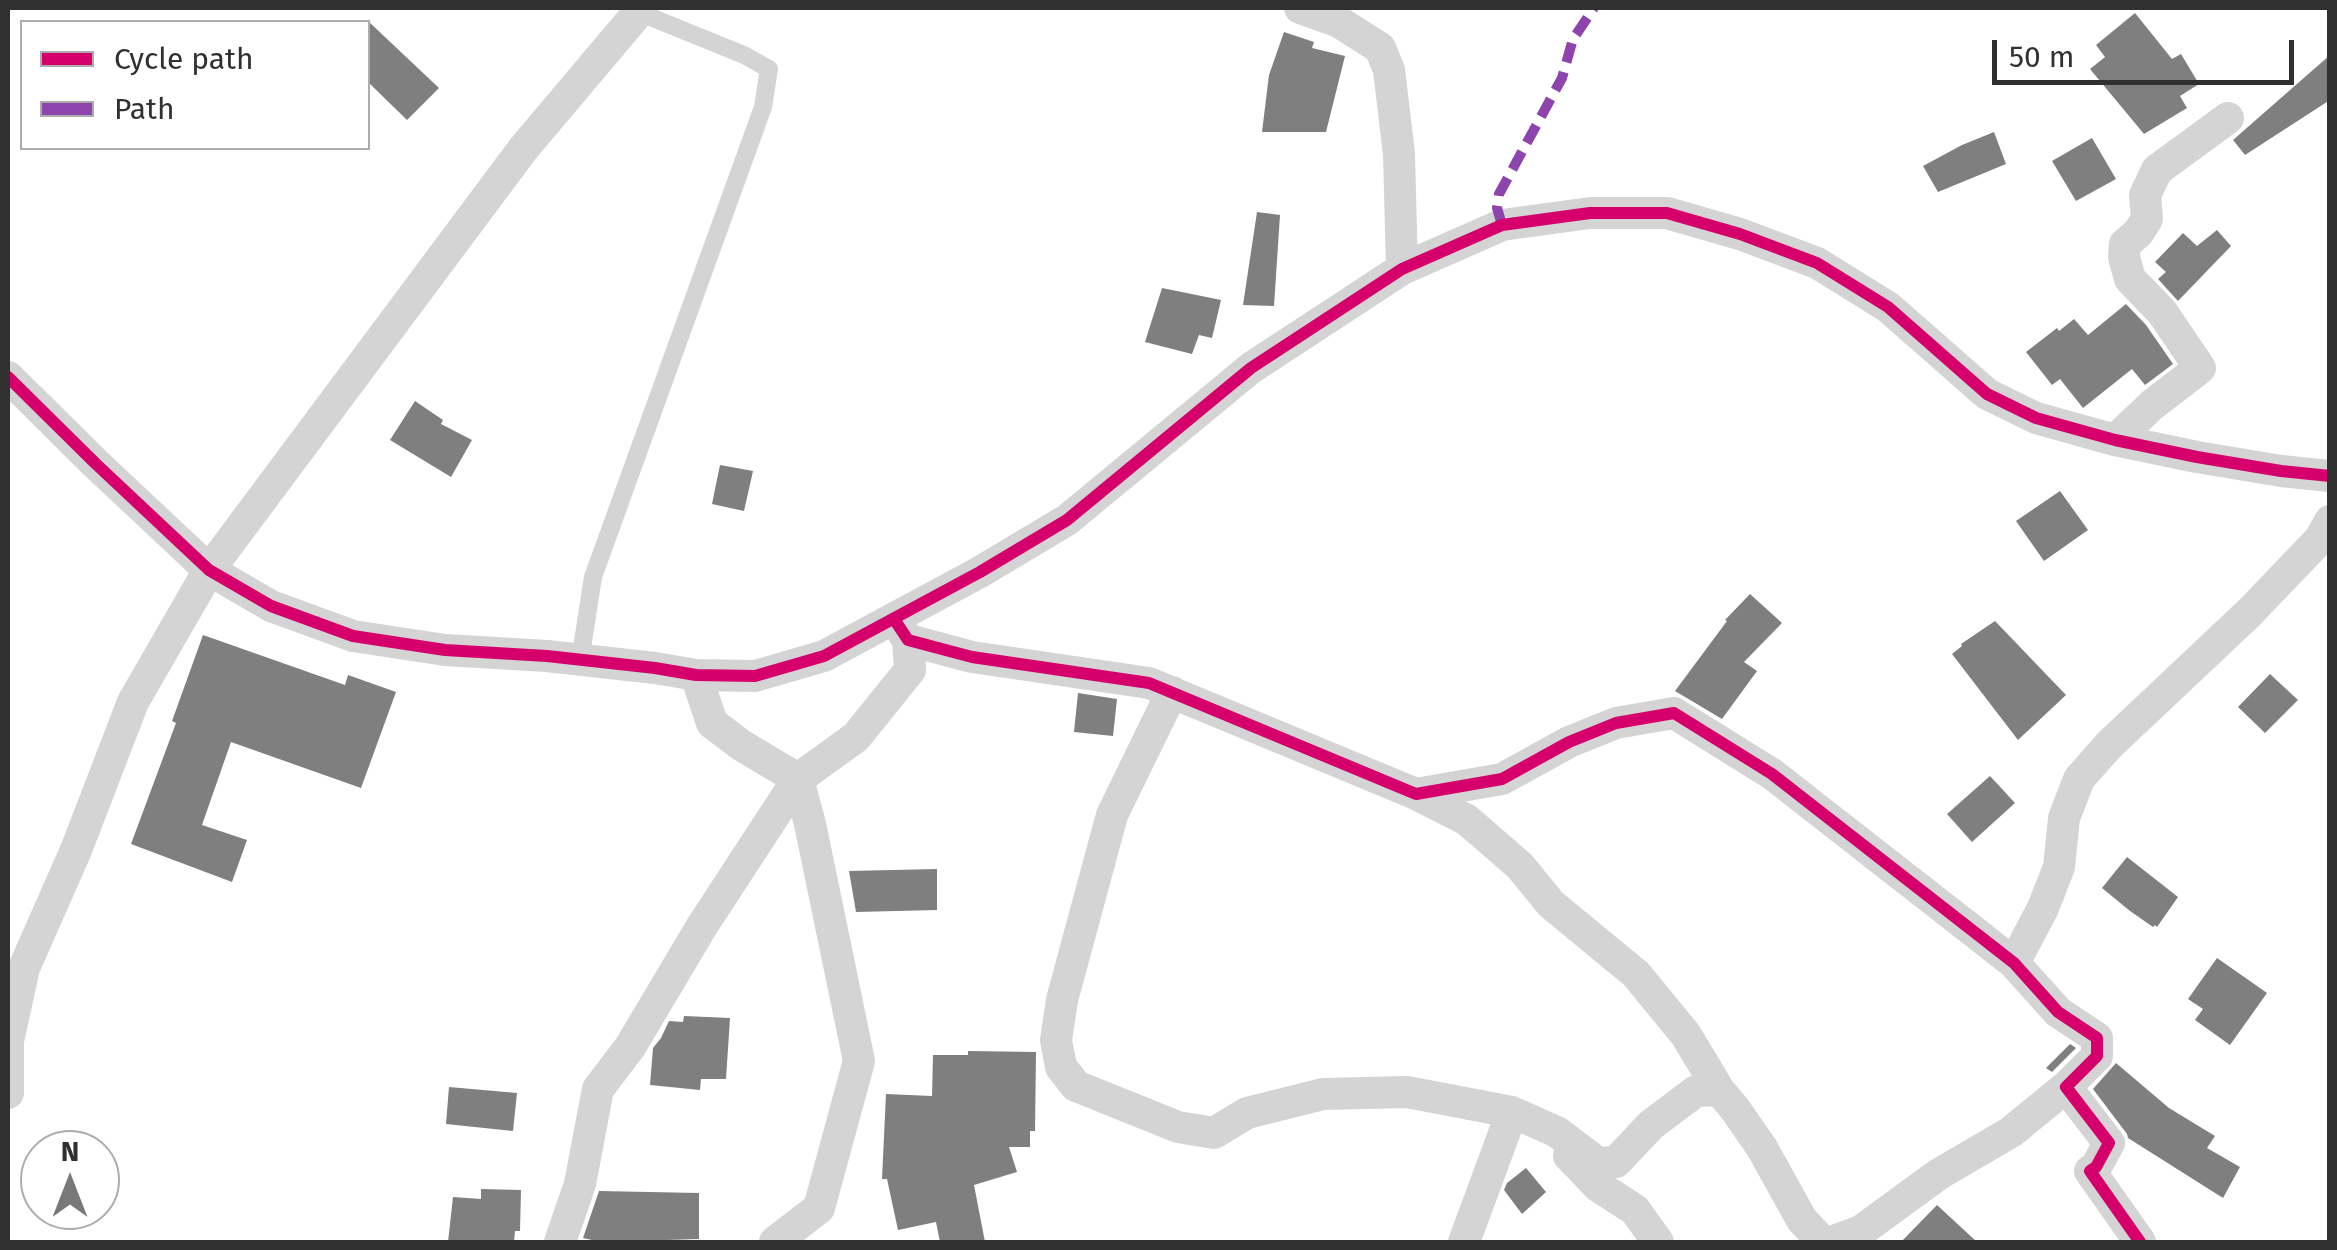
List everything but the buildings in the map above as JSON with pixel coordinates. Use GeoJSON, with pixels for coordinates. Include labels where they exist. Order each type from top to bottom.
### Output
{"type":"FeatureCollection","features":[{"type":"Feature","properties":{"kind":"street"},"geometry":{"type":"LineString","coordinates":[[1300,8],[1341,15],[1380,48],[1388,70],[1399,154],[1402,270]]}},
{"type":"Feature","properties":{"kind":"street"},"geometry":{"type":"LineString","coordinates":[[8,1093],[8,1041],[24,968],[76,850],[133,702],[209,570],[522,149],[640,10]]}},
{"type":"Feature","properties":{"kind":"street"},"geometry":{"type":"LineString","coordinates":[[2115,440],[2200,368],[2162,312],[2130,280],[2125,244],[2147,219],[2145,195],[2157,170],[2228,118]]}},
{"type":"Feature","properties":{"kind":"street"},"geometry":{"type":"LineString","coordinates":[[8,376],[209,570],[270,606],[352,636],[445,650],[547,656],[696,675],[755,676],[901,629],[980,572],[1066,520],[1252,368],[1402,270],[1502,225],[1590,213],[1667,213],[1740,234],[1817,264],[1888,307],[1987,394],[2036,418],[2115,440],[2330,476]]}},
{"type":"Feature","properties":{"kind":"street"},"geometry":{"type":"LineString","coordinates":[[2014,963],[2059,867],[2064,818],[2079,779],[2109,744],[2249,613],[2320,540],[2330,521]]}},
{"type":"Feature","properties":{"kind":"street"},"geometry":{"type":"LineString","coordinates":[[901,629],[972,657],[1149,683],[1416,794],[1467,820],[1520,866],[1551,904],[1636,974],[1686,1034],[1719,1090],[1762,1148],[1802,1220],[1822,1242]]}},
{"type":"Feature","properties":{"kind":"street"},"geometry":{"type":"LineString","coordinates":[[560,1242],[580,1184],[598,1089],[630,1046],[798,778],[856,736],[910,670],[901,629]]}},
{"type":"Feature","properties":{"kind":"street"},"geometry":{"type":"LineString","coordinates":[[696,675],[712,723],[798,778],[859,1060],[819,1208],[775,1242]]}},
{"type":"Feature","properties":{"kind":"street"},"geometry":{"type":"LineString","coordinates":[[1172,692],[1112,815],[1062,1000],[1056,1040],[1061,1066],[1076,1086],[1178,1127],[1214,1133],[1248,1113],[1323,1094],[1408,1092],[1512,1112],[1557,1132],[1598,1164],[1616,1162],[1652,1126],[1696,1091],[1719,1090]]}},
{"type":"Feature","properties":{"kind":"street"},"geometry":{"type":"LineString","coordinates":[[1416,794],[1502,778],[1600,729],[1674,713],[1772,774],[2014,963],[2058,1012],[2097,1038],[2097,1056],[2011,1132],[1938,1174],[1860,1231],[1831,1242]]}},
{"type":"Feature","properties":{"kind":"street"},"geometry":{"type":"LineString","coordinates":[[2066,1087],[2109,1143],[2096,1168],[2090,1171],[2140,1242]]}},
{"type":"Feature","properties":{"kind":"street"},"geometry":{"type":"LineString","coordinates":[[1464,1242],[1512,1112]]}},
{"type":"Feature","properties":{"kind":"street"},"geometry":{"type":"LineString","coordinates":[[1542,1126],[1598,1186],[1635,1210],[1658,1242]]}},
{"type":"Feature","properties":{"kind":"lane"},"geometry":{"type":"LineString","coordinates":[[580,661],[592,577],[763,107],[769,69],[640,10]]}},
{"type":"Feature","properties":{"kind":"marked path"},"geometry":{"type":"LineString","coordinates":[[1502,225],[1497,208],[1499,194],[1562,78],[1573,39],[1594,8]]}},
{"type":"Feature","properties":{"kind":"cycle path"},"geometry":{"type":"LineString","coordinates":[[8,377],[209,570],[271,606],[353,636],[445,650],[547,656],[696,675],[755,676],[824,656],[1067,520],[1251,368],[1402,269],[1502,225],[1590,213],[1667,213],[1740,234],[1817,263],[1888,307],[1987,394],[2036,418],[2197,457],[2330,476]]}},
{"type":"Feature","properties":{"kind":"cycle path"},"geometry":{"type":"LineString","coordinates":[[894,619],[908,640],[972,657],[1149,683],[1416,794],[1502,779],[1569,742],[1616,723],[1674,713],[1772,774],[2014,963],[2058,1012],[2097,1038],[2097,1056],[2066,1087],[2109,1143],[2090,1171],[2140,1242]]}}]}
